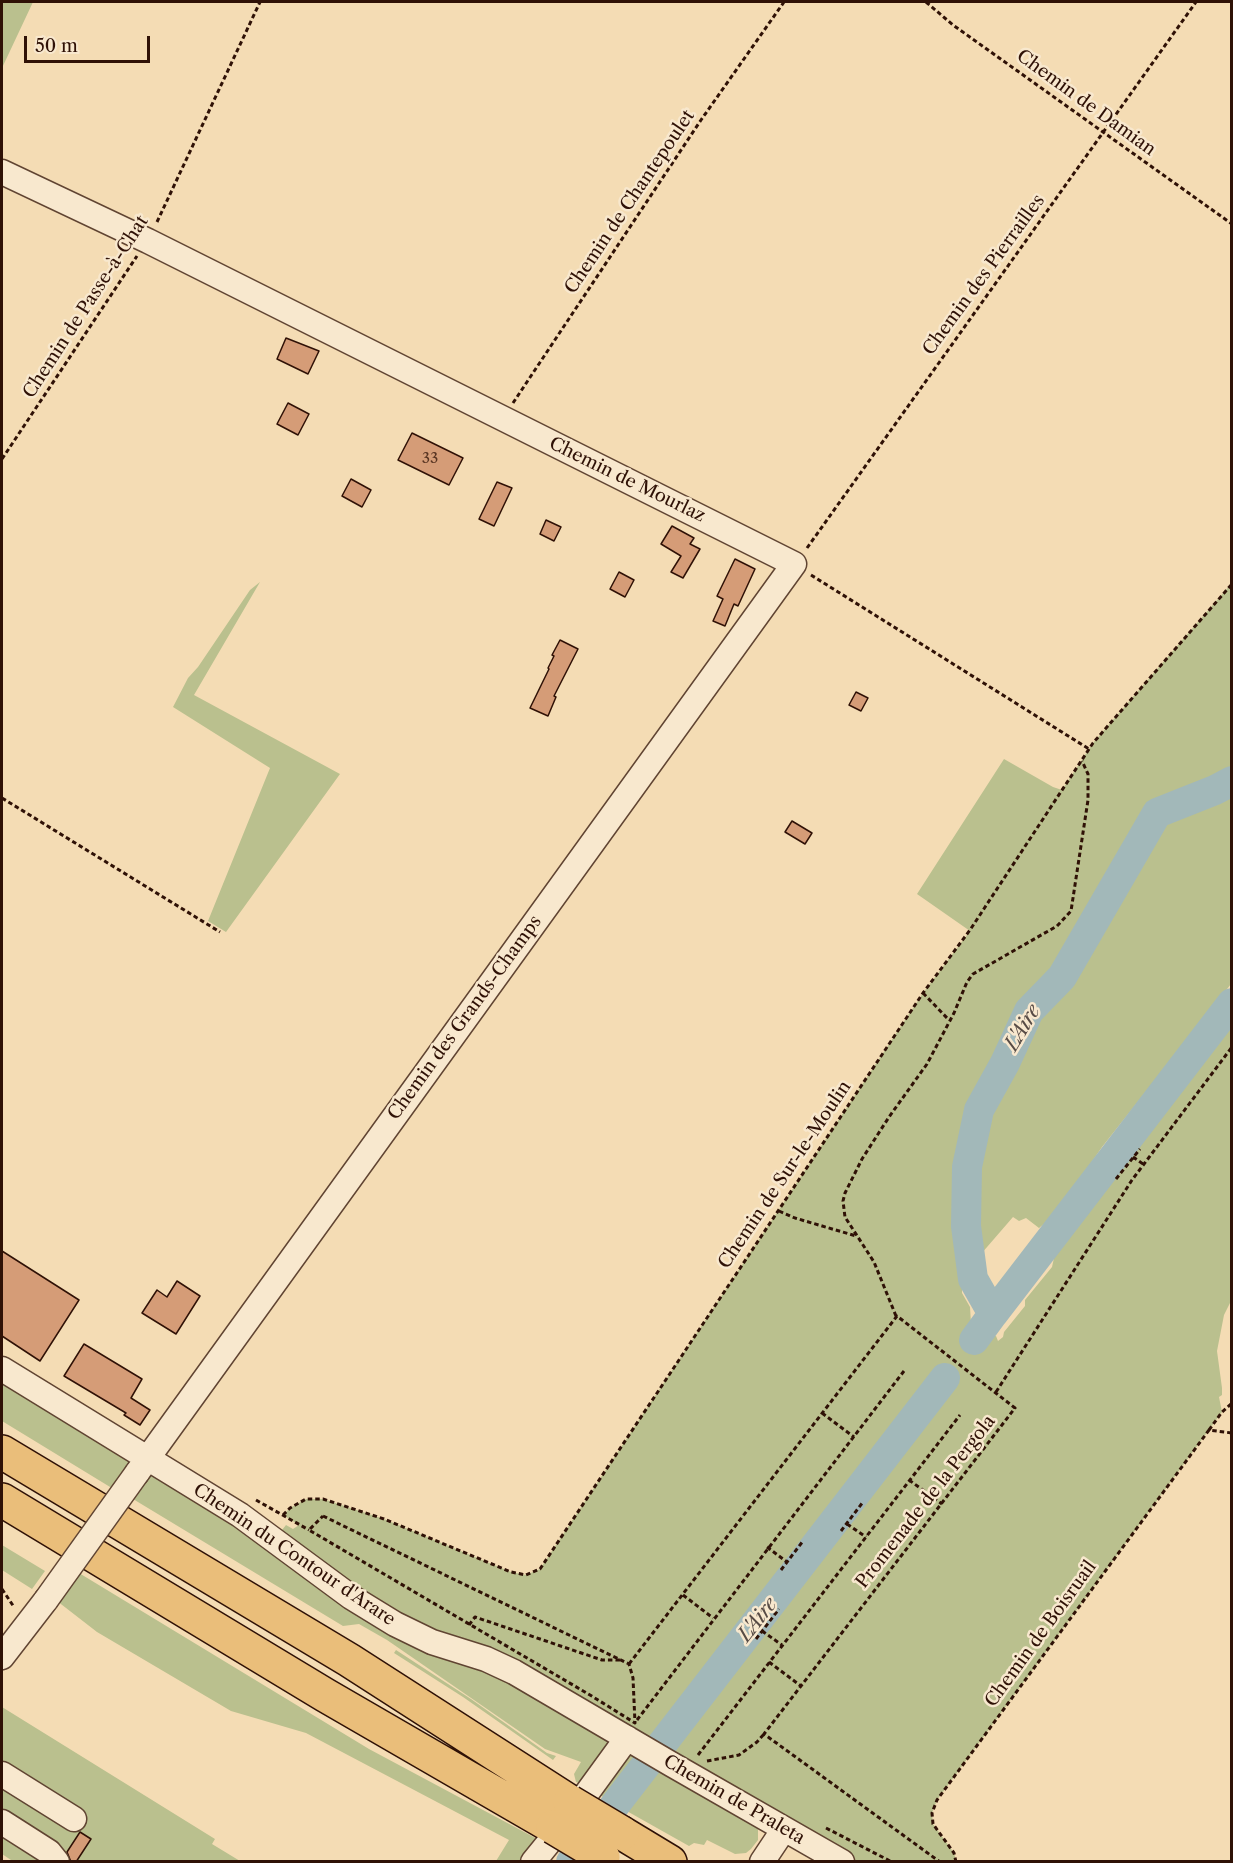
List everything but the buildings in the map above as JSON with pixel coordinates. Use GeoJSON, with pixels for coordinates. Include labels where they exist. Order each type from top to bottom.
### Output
{"type":"FeatureCollection","features":[{"type":"Feature","properties":{"kind":"highway"},"geometry":{"type":"LineString","coordinates":[[2,1452],[349,1660],[612,1850],[670,1862]]}},
{"type":"Feature","properties":{"kind":"highway"},"geometry":{"type":"LineString","coordinates":[[2,1500],[325,1695],[562,1814]]}},
{"type":"Feature","properties":{"kind":"street","name":"Chemin de Mourlaz"},"geometry":{"type":"LineString","coordinates":[[2,172],[148,241],[794,564]]}},
{"type":"Feature","properties":{"kind":"street","name":"Chemin des Grands-Champs"},"geometry":{"type":"LineString","coordinates":[[2,1658],[794,564]]}},
{"type":"Feature","properties":{"kind":"street","name":"Chemin du Contour d'Arare"},"geometry":{"type":"LineString","coordinates":[[2,1369],[143,1466],[240,1515],[351,1597],[394,1624],[432,1642],[486,1659],[514,1672],[632,1735]]}},
{"type":"Feature","properties":{"kind":"street","name":"Chemin de Praleta"},"geometry":{"type":"LineString","coordinates":[[632,1735],[682,1763],[784,1829],[842,1862]]}},
{"type":"Feature","properties":{"kind":"street"},"geometry":{"type":"LineString","coordinates":[[533,1862],[632,1735]]}},
{"type":"Feature","properties":{"kind":"street"},"geometry":{"type":"LineString","coordinates":[[2,1774],[74,1819]]}},
{"type":"Feature","properties":{"kind":"street"},"geometry":{"type":"LineString","coordinates":[[2,1822],[49,1852],[57,1862]]}},
{"type":"Feature","properties":{"kind":"street"},"geometry":{"type":"LineString","coordinates":[[762,1862],[784,1829]]}},
{"type":"Feature","properties":{"kind":"path","name":"Chemin de Passe-à-Chat"},"geometry":{"type":"LineString","coordinates":[[2,459],[148,241],[260,2]]}},
{"type":"Feature","properties":{"kind":"path","name":"Chemin de Chantepoulet"},"geometry":{"type":"LineString","coordinates":[[503,419],[700,120],[784,2]]}},
{"type":"Feature","properties":{"kind":"path","name":"Chemin de Damian"},"geometry":{"type":"LineString","coordinates":[[926,2],[954,25],[1232,224]]}},
{"type":"Feature","properties":{"kind":"path","name":"Chemin des Pierrailles"},"geometry":{"type":"LineString","coordinates":[[794,564],[1196,2]]}},
{"type":"Feature","properties":{"kind":"path"},"geometry":{"type":"LineString","coordinates":[[794,564],[1089,749]]}},
{"type":"Feature","properties":{"kind":"path","name":"Chemin de Sur-le-Moulin"},"geometry":{"type":"LineString","coordinates":[[283,1515],[306,1499],[323,1499],[384,1519],[511,1572],[526,1575],[535,1572],[545,1563],[923,993],[970,930],[1089,749],[1232,584]]}},
{"type":"Feature","properties":{"kind":"path"},"geometry":{"type":"LineString","coordinates":[[996,1392],[897,1316],[874,1262],[845,1217],[843,1201],[862,1159],[927,1064],[973,974],[1057,926],[1071,911],[1088,800],[1088,774],[1082,761]]}},
{"type":"Feature","properties":{"kind":"path"},"geometry":{"type":"LineString","coordinates":[[2,798],[220,932]]}},
{"type":"Feature","properties":{"kind":"path"},"geometry":{"type":"LineString","coordinates":[[923,993],[949,1020]]}},
{"type":"Feature","properties":{"kind":"path","name":"Promenade de la Pergola"},"geometry":{"type":"LineString","coordinates":[[702,1761],[740,1755],[757,1742],[1015,1408],[996,1392],[1143,1164],[1232,1047]]}},
{"type":"Feature","properties":{"kind":"path"},"geometry":{"type":"LineString","coordinates":[[1116,1179],[1140,1149]]}},
{"type":"Feature","properties":{"kind":"path"},"geometry":{"type":"LineString","coordinates":[[1133,1157],[1143,1164]]}},
{"type":"Feature","properties":{"kind":"path"},"geometry":{"type":"LineString","coordinates":[[779,1211],[858,1237]]}},
{"type":"Feature","properties":{"kind":"path"},"geometry":{"type":"LineString","coordinates":[[629,1664],[897,1316]]}},
{"type":"Feature","properties":{"kind":"path"},"geometry":{"type":"LineString","coordinates":[[1232,1358],[1232,1368]]}},
{"type":"Feature","properties":{"kind":"path"},"geometry":{"type":"LineString","coordinates":[[632,1735],[713,1618],[904,1371]]}},
{"type":"Feature","properties":{"kind":"path","name":"Chemin de Boisruail"},"geometry":{"type":"LineString","coordinates":[[956,1862],[954,1853],[933,1824],[932,1813],[937,1800],[1222,1412],[1232,1403]]}},
{"type":"Feature","properties":{"kind":"path"},"geometry":{"type":"LineString","coordinates":[[822,1413],[854,1437]]}},
{"type":"Feature","properties":{"kind":"path"},"geometry":{"type":"LineString","coordinates":[[682,1763],[769,1662],[960,1415]]}},
{"type":"Feature","properties":{"kind":"path"},"geometry":{"type":"LineString","coordinates":[[1209,1430],[1232,1433]]}},
{"type":"Feature","properties":{"kind":"path"},"geometry":{"type":"LineString","coordinates":[[909,1480],[942,1504]]}},
{"type":"Feature","properties":{"kind":"path"},"geometry":{"type":"LineString","coordinates":[[841,1531],[863,1502]]}},
{"type":"Feature","properties":{"kind":"path"},"geometry":{"type":"LineString","coordinates":[[323,1516],[629,1664],[633,1678],[632,1735],[590,1695],[309,1530],[323,1516]]}},
{"type":"Feature","properties":{"kind":"path"},"geometry":{"type":"LineString","coordinates":[[847,1524],[866,1537]]}},
{"type":"Feature","properties":{"kind":"path"},"geometry":{"type":"LineString","coordinates":[[781,1570],[803,1541]]}},
{"type":"Feature","properties":{"kind":"path"},"geometry":{"type":"LineString","coordinates":[[767,1547],[787,1562]]}},
{"type":"Feature","properties":{"kind":"path"},"geometry":{"type":"LineString","coordinates":[[2,1589],[8,1599]]}},
{"type":"Feature","properties":{"kind":"path"},"geometry":{"type":"LineString","coordinates":[[683,1595],[713,1618]]}},
{"type":"Feature","properties":{"kind":"path"},"geometry":{"type":"LineString","coordinates":[[756,1639],[779,1609]]}},
{"type":"Feature","properties":{"kind":"path"},"geometry":{"type":"LineString","coordinates":[[469,1625],[475,1617],[602,1660],[622,1660]]}},
{"type":"Feature","properties":{"kind":"path"},"geometry":{"type":"LineString","coordinates":[[762,1631],[782,1645]]}},
{"type":"Feature","properties":{"kind":"path"},"geometry":{"type":"LineString","coordinates":[[769,1662],[801,1686]]}},
{"type":"Feature","properties":{"kind":"path"},"geometry":{"type":"LineString","coordinates":[[764,1734],[940,1862]]}},
{"type":"Feature","properties":{"kind":"green space"},"geometry":{"type":"Polygon","coordinates":[[[2,2],[33,2],[2,68],[2,2]]]}},
{"type":"Feature","properties":{"kind":"green space"},"geometry":{"type":"Polygon","coordinates":[[[260,582],[194,695],[340,774],[226,932],[208,921],[270,768],[173,707],[188,678],[198,667],[250,590],[260,582]]]}},
{"type":"Feature","properties":{"kind":"green space"},"geometry":{"type":"Polygon","coordinates":[[[1231,584],[1231,984],[1102,1147],[1056,1214],[1039,1228],[1026,1218],[1019,1221],[1013,1217],[962,1276],[962,1293],[970,1307],[972,1340],[996,1336],[998,1341],[1025,1306],[1025,1300],[1052,1267],[1054,1258],[1231,1027],[1232,1299],[1224,1315],[1217,1351],[1222,1388],[1222,1395],[1219,1397],[1222,1412],[937,1800],[932,1813],[933,1824],[954,1853],[956,1861],[842,1861],[460,1652],[274,1540],[286,1525],[293,1529],[299,1525],[283,1515],[290,1508],[306,1499],[323,1499],[384,1519],[511,1572],[526,1575],[540,1569],[923,993],[970,931],[917,894],[1004,759],[1062,790],[1093,743],[1231,584]]]}},
{"type":"Feature","properties":{"kind":"green space"},"geometry":{"type":"Polygon","coordinates":[[[2,1377],[133,1457],[115,1490],[2,1421],[2,1377]]]}},
{"type":"Feature","properties":{"kind":"green space"},"geometry":{"type":"Polygon","coordinates":[[[156,1471],[616,1741],[584,1785],[576,1782],[574,1774],[581,1762],[545,1749],[387,1640],[359,1624],[343,1626],[133,1499],[148,1476],[156,1471]]]}},
{"type":"Feature","properties":{"kind":"green space"},"geometry":{"type":"Polygon","coordinates":[[[2,1545],[45,1571],[32,1589],[2,1570],[2,1545]]]}},
{"type":"Feature","properties":{"kind":"green space"},"geometry":{"type":"Polygon","coordinates":[[[79,1573],[369,1749],[541,1841],[524,1861],[496,1861],[509,1840],[306,1733],[231,1711],[97,1632],[57,1601],[79,1573]]]}},
{"type":"Feature","properties":{"kind":"green space"},"geometry":{"type":"Polygon","coordinates":[[[396,1650],[547,1753],[556,1756],[553,1760],[463,1697],[394,1653],[396,1650]]]}},
{"type":"Feature","properties":{"kind":"green space"},"geometry":{"type":"Polygon","coordinates":[[[2,1707],[215,1839],[212,1844],[240,1861],[14,1862],[2,1854],[2,1707]]]}},
{"type":"Feature","properties":{"kind":"green space"},"geometry":{"type":"Polygon","coordinates":[[[627,1749],[642,1754],[606,1799],[594,1791],[627,1749]]]}},
{"type":"Feature","properties":{"kind":"green space"},"geometry":{"type":"Polygon","coordinates":[[[660,1764],[758,1826],[758,1840],[751,1849],[746,1853],[735,1854],[707,1840],[704,1845],[694,1843],[689,1846],[625,1810],[660,1764]]]}},
{"type":"Feature","properties":{"kind":"waterway","name":"L'Aire"},"geometry":{"type":"LineString","coordinates":[[974,1340],[993,1314],[973,1279],[966,1226],[967,1167],[979,1110],[1005,1063],[1029,1011],[1062,977],[1157,813],[1232,781]]}},
{"type":"Feature","properties":{"kind":"waterway"},"geometry":{"type":"LineString","coordinates":[[993,1314],[1232,1003]]}},
{"type":"Feature","properties":{"kind":"waterway","name":"L'Aire"},"geometry":{"type":"LineString","coordinates":[[571,1862],[945,1378]]}}]}
